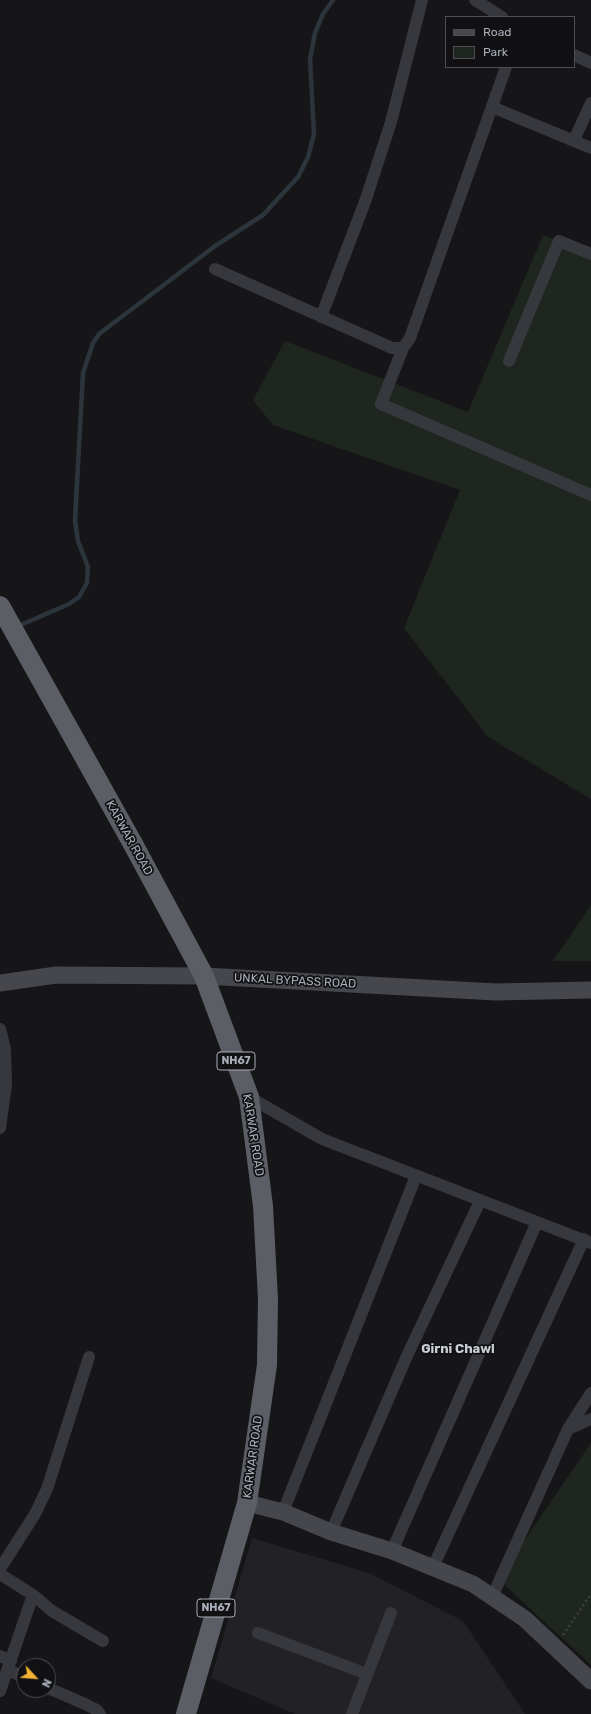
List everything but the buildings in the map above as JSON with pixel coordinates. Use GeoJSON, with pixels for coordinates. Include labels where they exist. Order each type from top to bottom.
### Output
{"type":"FeatureCollection","features":[{"type":"Feature","properties":{"kind":"highway","name":"KARWAR ROAD"},"geometry":{"type":"LineString","coordinates":[[0,606],[133,844],[204,976],[249,1097],[263,1206],[268,1299],[267,1365],[247,1503],[186,1714]]}},
{"type":"Feature","properties":{"kind":"main road","name":"UNKAL BYPASS ROAD"},"geometry":{"type":"LineString","coordinates":[[0,983],[56,975],[204,976],[496,992],[591,990]]}},
{"type":"Feature","properties":{"kind":"main road"},"geometry":{"type":"LineString","coordinates":[[247,1503],[284,1512],[331,1532],[392,1551],[473,1584],[525,1620],[591,1681]]}},
{"type":"Feature","properties":{"kind":"street"},"geometry":{"type":"LineString","coordinates":[[322,317],[366,199],[391,122],[422,0]]}},
{"type":"Feature","properties":{"kind":"street"},"geometry":{"type":"LineString","coordinates":[[475,0],[500,16]]}},
{"type":"Feature","properties":{"kind":"street"},"geometry":{"type":"LineString","coordinates":[[575,55],[591,63]]}},
{"type":"Feature","properties":{"kind":"street"},"geometry":{"type":"LineString","coordinates":[[506,68],[410,338],[403,348],[381,404],[591,496]]}},
{"type":"Feature","properties":{"kind":"street"},"geometry":{"type":"LineString","coordinates":[[574,140],[591,102]]}},
{"type":"Feature","properties":{"kind":"street"},"geometry":{"type":"LineString","coordinates":[[492,107],[591,148]]}},
{"type":"Feature","properties":{"kind":"street"},"geometry":{"type":"LineString","coordinates":[[509,361],[559,241],[591,254]]}},
{"type":"Feature","properties":{"kind":"street"},"geometry":{"type":"LineString","coordinates":[[216,270],[392,348],[403,348]]}},
{"type":"Feature","properties":{"kind":"street"},"geometry":{"type":"LineString","coordinates":[[0,1029],[5,1049],[6,1078],[0,1128]]}},
{"type":"Feature","properties":{"kind":"street"},"geometry":{"type":"LineString","coordinates":[[249,1097],[322,1139],[480,1201],[588,1241],[433,1567]]}},
{"type":"Feature","properties":{"kind":"street"},"geometry":{"type":"LineString","coordinates":[[284,1512],[416,1176]]}},
{"type":"Feature","properties":{"kind":"street"},"geometry":{"type":"LineString","coordinates":[[331,1532],[406,1358],[480,1201]]}},
{"type":"Feature","properties":{"kind":"street"},"geometry":{"type":"LineString","coordinates":[[392,1551],[537,1222]]}},
{"type":"Feature","properties":{"kind":"street"},"geometry":{"type":"LineString","coordinates":[[0,1569],[35,1514],[47,1489],[90,1358]]}},
{"type":"Feature","properties":{"kind":"street"},"geometry":{"type":"LineString","coordinates":[[492,1597],[568,1429],[591,1392]]}},
{"type":"Feature","properties":{"kind":"street"},"geometry":{"type":"LineString","coordinates":[[568,1429],[591,1419]]}},
{"type":"Feature","properties":{"kind":"street"},"geometry":{"type":"LineString","coordinates":[[0,1574],[33,1595],[52,1612],[103,1641]]}},
{"type":"Feature","properties":{"kind":"street"},"geometry":{"type":"LineString","coordinates":[[0,1691],[33,1595]]}},
{"type":"Feature","properties":{"kind":"street"},"geometry":{"type":"LineString","coordinates":[[352,1714],[390,1613]]}},
{"type":"Feature","properties":{"kind":"street"},"geometry":{"type":"LineString","coordinates":[[258,1633],[367,1674]]}},
{"type":"Feature","properties":{"kind":"street"},"geometry":{"type":"LineString","coordinates":[[0,1656],[16,1670]]}},
{"type":"Feature","properties":{"kind":"street"},"geometry":{"type":"LineString","coordinates":[[56,1691],[97,1710],[100,1714]]}},
{"type":"Feature","properties":{"kind":"path"},"geometry":{"type":"LineString","coordinates":[[555,1648],[591,1594]]}},
{"type":"Feature","properties":{"kind":"shaded area"},"geometry":{"type":"Polygon","coordinates":[[[252,1538],[369,1573],[463,1621],[525,1714],[295,1714],[211,1678],[252,1538]]]}},
{"type":"Feature","properties":{"kind":"green space"},"geometry":{"type":"Polygon","coordinates":[[[543,235],[591,255],[591,799],[488,737],[404,628],[460,490],[273,425],[253,400],[285,341],[468,412],[543,235]]]}},
{"type":"Feature","properties":{"kind":"green space"},"geometry":{"type":"Polygon","coordinates":[[[591,905],[591,961],[553,961],[591,905]]]}},
{"type":"Feature","properties":{"kind":"green space"},"geometry":{"type":"Polygon","coordinates":[[[591,1443],[591,1665],[498,1579],[591,1443]]]}},
{"type":"Feature","properties":{"kind":"waterway"},"geometry":{"type":"LineString","coordinates":[[16,627],[69,604],[79,597],[87,583],[88,567],[78,541],[75,521],[83,373],[93,343],[99,334],[215,246],[263,215],[298,177],[308,157],[314,134],[310,59],[315,33],[323,14],[333,0]]}},
{"type":"Feature","properties":{"kind":"district","name":"Girni Chawl"},"geometry":{"type":"Point","coordinates":[458,1349]}}]}
